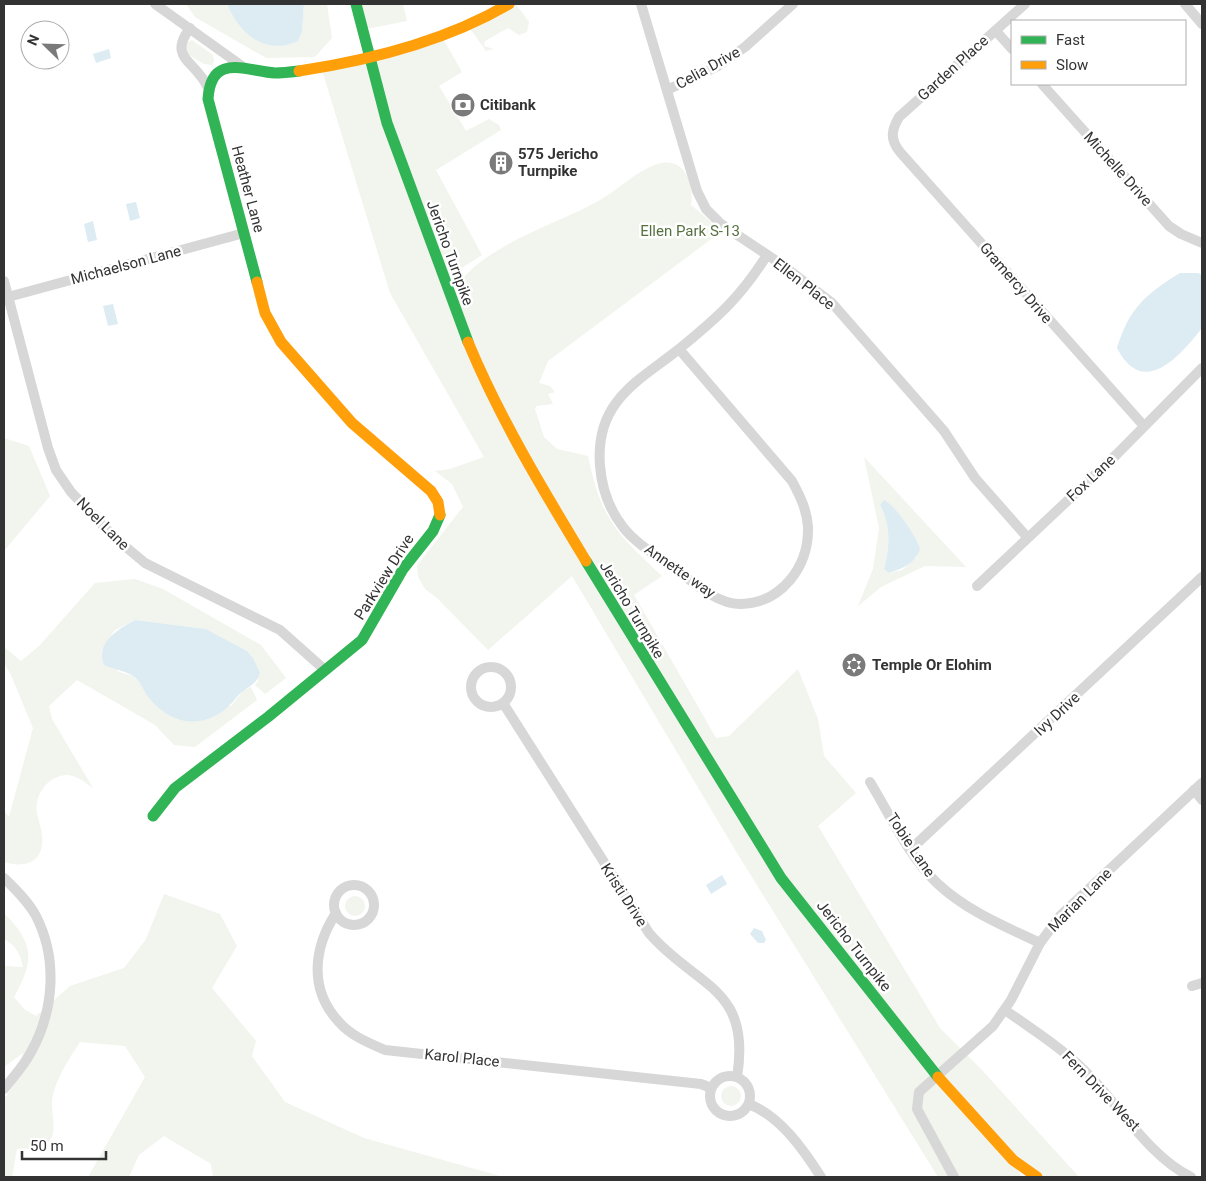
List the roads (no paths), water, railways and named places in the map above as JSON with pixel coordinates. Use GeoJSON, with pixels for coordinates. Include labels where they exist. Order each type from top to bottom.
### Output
{"type":"FeatureCollection","features":[{"type":"Feature","properties":{"kind":"main road","name":"Jericho Turnpike"},"geometry":{"type":"LineString","coordinates":[[356,4],[368,57],[387,123],[454,306],[479,369],[530,471],[781,878],[937,1076],[1013,1160],[1037,1177]]}},
{"type":"Feature","properties":{"kind":"main road"},"geometry":{"type":"LineString","coordinates":[[208,88],[221,70],[230,66],[242,66],[255,71],[278,73],[308,70],[409,48],[463,29],[508,4]]}},
{"type":"Feature","properties":{"kind":"main road","name":"Heather Lane"},"geometry":{"type":"LineString","coordinates":[[208,88],[208,99],[261,298]]}},
{"type":"Feature","properties":{"kind":"main road","name":"Parkview Drive"},"geometry":{"type":"LineString","coordinates":[[153,816],[175,788],[348,653],[372,626],[402,570],[439,519],[440,507],[435,496],[428,488],[352,423],[281,342],[271,327],[261,298]]}},
{"type":"Feature","properties":{"kind":"main road","name":"Jericho Turnpike"},"geometry":{"type":"LineString","coordinates":[[1013,1160],[1022,1177]]}},
{"type":"Feature","properties":{"kind":"street"},"geometry":{"type":"LineString","coordinates":[[154,4],[242,66]]}},
{"type":"Feature","properties":{"kind":"street","name":"Ellen Place"},"geometry":{"type":"LineString","coordinates":[[641,4],[697,192],[706,209],[720,224],[767,255],[832,304],[944,431],[975,478],[1027,537]]}},
{"type":"Feature","properties":{"kind":"street","name":"Celia Drive"},"geometry":{"type":"LineString","coordinates":[[668,90],[718,66],[745,47],[793,4]]}},
{"type":"Feature","properties":{"kind":"street","name":"Garden Place"},"geometry":{"type":"LineString","coordinates":[[892,138],[892,128],[899,117],[1025,4]]}},
{"type":"Feature","properties":{"kind":"street"},"geometry":{"type":"LineString","coordinates":[[1185,4],[1202,24]]}},
{"type":"Feature","properties":{"kind":"street","name":"Heather Lane"},"geometry":{"type":"LineString","coordinates":[[190,28],[181,41],[180,50],[185,59],[201,74],[208,88]]}},
{"type":"Feature","properties":{"kind":"street"},"geometry":{"type":"LineString","coordinates":[[996,31],[1011,48]]}},
{"type":"Feature","properties":{"kind":"street","name":"Michelle Drive"},"geometry":{"type":"LineString","coordinates":[[1043,85],[1169,226],[1181,234],[1202,243]]}},
{"type":"Feature","properties":{"kind":"street","name":"Gramercy Drive"},"geometry":{"type":"LineString","coordinates":[[892,138],[900,152],[1144,426]]}},
{"type":"Feature","properties":{"kind":"street","name":"Michaelson Lane"},"geometry":{"type":"LineString","coordinates":[[8,296],[244,233]]}},
{"type":"Feature","properties":{"kind":"street","name":"Annette way"},"geometry":{"type":"LineString","coordinates":[[679,349],[792,481],[804,504],[808,526],[806,544],[798,570],[780,591],[763,601],[740,605],[713,596],[652,552],[623,527],[606,491],[600,471],[600,452],[602,429],[615,404],[629,389],[721,315],[746,288],[767,255]]}},
{"type":"Feature","properties":{"kind":"street","name":"Noel Lane"},"geometry":{"type":"LineString","coordinates":[[4,281],[48,448],[56,470],[71,492],[114,536],[145,563],[280,630],[325,670]]}},
{"type":"Feature","properties":{"kind":"street","name":"Fox Lane"},"geometry":{"type":"LineString","coordinates":[[977,586],[1117,454],[1202,368]]}},
{"type":"Feature","properties":{"kind":"street","name":"Ivy Drive"},"geometry":{"type":"LineString","coordinates":[[911,849],[1202,577]]}},
{"type":"Feature","properties":{"kind":"street"},"geometry":{"type":"LineString","coordinates":[[490,666],[507,674],[511,686],[510,693],[503,703],[490,708],[483,706],[473,697],[471,680],[478,671],[490,666]]}},
{"type":"Feature","properties":{"kind":"street","name":"Kristi Drive"},"geometry":{"type":"LineString","coordinates":[[503,703],[648,933],[661,947],[712,985],[731,1010],[740,1040],[737,1076]]}},
{"type":"Feature","properties":{"kind":"street","name":"Tobie Lane"},"geometry":{"type":"LineString","coordinates":[[870,782],[911,849],[936,882],[956,899],[980,914],[1040,943]]}},
{"type":"Feature","properties":{"kind":"street","name":"Marian Lane"},"geometry":{"type":"LineString","coordinates":[[954,1177],[917,1109],[919,1092],[993,1026],[1005,1010],[1040,943],[1060,916],[1202,783]]}},
{"type":"Feature","properties":{"kind":"street"},"geometry":{"type":"LineString","coordinates":[[1194,790],[1202,800]]}},
{"type":"Feature","properties":{"kind":"street"},"geometry":{"type":"LineString","coordinates":[[4,878],[21,894],[36,916],[46,942],[52,971],[49,1003],[41,1032],[31,1053],[4,1089]]}},
{"type":"Feature","properties":{"kind":"street","name":"Karol Place"},"geometry":{"type":"LineString","coordinates":[[336,912],[326,928],[318,949],[317,969],[322,996],[338,1022],[362,1040],[385,1050],[701,1084],[711,1088]]}},
{"type":"Feature","properties":{"kind":"street","name":"Fern Drive West"},"geometry":{"type":"LineString","coordinates":[[1005,1010],[1059,1048],[1085,1070],[1168,1162],[1192,1177]]}},
{"type":"Feature","properties":{"kind":"street"},"geometry":{"type":"LineString","coordinates":[[724,1076],[737,1076],[743,1080],[750,1090],[749,1104],[740,1114],[734,1116],[720,1114],[712,1106],[710,1100],[711,1088],[714,1083],[724,1076]]}},
{"type":"Feature","properties":{"kind":"street"},"geometry":{"type":"LineString","coordinates":[[749,1104],[757,1107],[792,1136],[816,1176]]}},
{"type":"Feature","properties":{"kind":"place","name":"Citibank"},"geometry":{"type":"Point","coordinates":[463,105]}},
{"type":"Feature","properties":{"kind":"place","name":"575 Jericho Turnpike"},"geometry":{"type":"Point","coordinates":[501,163]}},
{"type":"Feature","properties":{"kind":"place","name":"Temple Or Elohim"},"geometry":{"type":"Point","coordinates":[854,665]}},
{"type":"Feature","properties":{"kind":"park label","name":"Ellen Park S-13"},"geometry":{"type":"Point","coordinates":[690,231]}}]}
